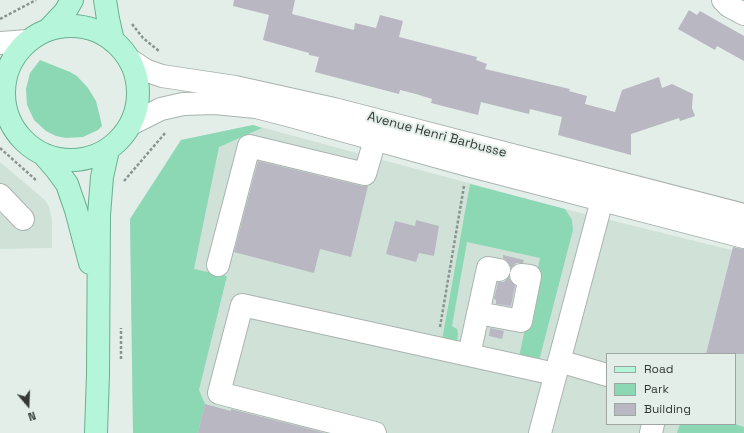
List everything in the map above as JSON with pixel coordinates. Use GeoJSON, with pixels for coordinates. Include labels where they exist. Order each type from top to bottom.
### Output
{"type":"FeatureCollection","features":[{"type":"Feature","properties":{"kind":"main road"},"geometry":{"type":"LineString","coordinates":[[49,29],[65,12],[72,0]]}},
{"type":"Feature","properties":{"kind":"main road"},"geometry":{"type":"LineString","coordinates":[[105,0],[113,41]]}},
{"type":"Feature","properties":{"kind":"main road"},"geometry":{"type":"LineString","coordinates":[[61,26],[86,27],[98,31],[113,41],[123,50],[130,60],[136,77],[138,95],[135,113],[131,124],[124,134],[108,150],[91,157],[73,160],[61,160],[43,154],[28,145],[19,136],[9,121],[2,100],[4,84],[9,66],[15,55],[28,41],[38,34],[61,26]]}},
{"type":"Feature","properties":{"kind":"main road"},"geometry":{"type":"LineString","coordinates":[[96,433],[99,348],[98,292],[100,189],[108,150]]}},
{"type":"Feature","properties":{"kind":"main road"},"geometry":{"type":"LineString","coordinates":[[43,154],[62,176],[71,194],[98,292]]}},
{"type":"Feature","properties":{"kind":"street"},"geometry":{"type":"LineString","coordinates":[[723,0],[729,6],[744,14]]}},
{"type":"Feature","properties":{"kind":"street"},"geometry":{"type":"LineString","coordinates":[[0,43],[28,41]]}},
{"type":"Feature","properties":{"kind":"street","name":"Avenue Henri Barbusse"},"geometry":{"type":"LineString","coordinates":[[130,60],[149,72],[162,76],[250,90],[378,130],[604,190],[744,237]]}},
{"type":"Feature","properties":{"kind":"street","name":"Avenue Henri Barbusse"},"geometry":{"type":"LineString","coordinates":[[131,124],[151,113],[170,106],[192,104],[229,104],[249,106],[378,130],[467,165],[744,215]]}},
{"type":"Feature","properties":{"kind":"street"},"geometry":{"type":"LineString","coordinates":[[218,265],[249,146],[365,174],[378,130]]}},
{"type":"Feature","properties":{"kind":"street"},"geometry":{"type":"LineString","coordinates":[[540,433],[604,190]]}},
{"type":"Feature","properties":{"kind":"street"},"geometry":{"type":"LineString","coordinates":[[0,195],[23,219]]}},
{"type":"Feature","properties":{"kind":"street"},"geometry":{"type":"LineString","coordinates":[[469,355],[488,268],[499,270]]}},
{"type":"Feature","properties":{"kind":"street"},"geometry":{"type":"LineString","coordinates":[[478,313],[521,321],[530,276],[521,275]]}},
{"type":"Feature","properties":{"kind":"street"},"geometry":{"type":"LineString","coordinates":[[375,433],[219,393],[242,305],[469,355],[606,374]]}},
{"type":"Feature","properties":{"kind":"path"},"geometry":{"type":"LineString","coordinates":[[0,19],[36,0]]}},
{"type":"Feature","properties":{"kind":"path"},"geometry":{"type":"LineString","coordinates":[[129,18],[131,23],[143,38],[160,52]]}},
{"type":"Feature","properties":{"kind":"path"},"geometry":{"type":"LineString","coordinates":[[121,184],[167,131]]}},
{"type":"Feature","properties":{"kind":"path"},"geometry":{"type":"LineString","coordinates":[[0,148],[37,182]]}},
{"type":"Feature","properties":{"kind":"path"},"geometry":{"type":"LineString","coordinates":[[437,348],[467,165]]}},
{"type":"Feature","properties":{"kind":"shaded area"},"geometry":{"type":"Polygon","coordinates":[[[253,125],[565,209],[744,253],[744,433],[133,433],[130,219],[181,140],[253,125]]]}},
{"type":"Feature","properties":{"kind":"shaded area"},"geometry":{"type":"Polygon","coordinates":[[[0,162],[45,200],[49,207],[52,219],[52,248],[0,249],[0,162]]]}},
{"type":"Feature","properties":{"kind":"green space"},"geometry":{"type":"Polygon","coordinates":[[[40,60],[77,76],[88,88],[96,101],[100,117],[102,126],[98,130],[83,137],[66,138],[56,136],[46,131],[34,120],[27,105],[26,89],[30,73],[40,60]]]}},
{"type":"Feature","properties":{"kind":"green space"},"geometry":{"type":"Polygon","coordinates":[[[253,125],[262,128],[219,147],[194,269],[227,276],[199,390],[205,404],[198,433],[133,433],[130,219],[181,140],[253,125]]]}},
{"type":"Feature","properties":{"kind":"green space"},"geometry":{"type":"Polygon","coordinates":[[[470,184],[565,209],[572,220],[573,230],[539,361],[519,357],[540,258],[467,242],[452,326],[457,329],[457,343],[442,340],[470,184]]]}},
{"type":"Feature","properties":{"kind":"green space"},"geometry":{"type":"Polygon","coordinates":[[[736,424],[744,427],[744,433],[677,433],[680,425],[736,424]]]}},
{"type":"Feature","properties":{"kind":"building"},"geometry":{"type":"Polygon","coordinates":[[[234,0],[295,0],[292,14],[354,30],[355,23],[376,28],[380,15],[403,21],[399,37],[477,57],[476,60],[487,64],[485,69],[570,89],[569,91],[587,96],[585,104],[615,112],[622,90],[659,77],[662,88],[672,84],[693,94],[692,108],[695,116],[680,121],[679,118],[631,134],[631,155],[558,135],[562,117],[530,109],[529,114],[481,102],[478,115],[431,103],[432,99],[416,94],[400,90],[399,94],[315,72],[319,57],[263,40],[269,15],[233,6],[234,0]]]}},
{"type":"Feature","properties":{"kind":"building"},"geometry":{"type":"Polygon","coordinates":[[[689,10],[697,15],[700,11],[744,36],[744,61],[717,46],[715,50],[678,29],[689,10]]]}},
{"type":"Feature","properties":{"kind":"building"},"geometry":{"type":"Polygon","coordinates":[[[258,161],[362,186],[368,186],[351,257],[320,249],[314,273],[234,252],[258,161]]]}},
{"type":"Feature","properties":{"kind":"building"},"geometry":{"type":"Polygon","coordinates":[[[416,220],[439,226],[434,256],[419,253],[416,262],[386,254],[395,221],[415,226],[416,220]]]}},
{"type":"Feature","properties":{"kind":"building"},"geometry":{"type":"Polygon","coordinates":[[[733,247],[744,249],[744,354],[706,353],[733,247]]]}},
{"type":"Feature","properties":{"kind":"building"},"geometry":{"type":"Polygon","coordinates":[[[503,255],[524,260],[523,263],[516,263],[511,268],[507,261],[503,258],[503,255]]]}},
{"type":"Feature","properties":{"kind":"building"},"geometry":{"type":"Polygon","coordinates":[[[509,277],[515,286],[511,306],[496,304],[496,300],[494,299],[498,282],[504,282],[509,277]]]}},
{"type":"Feature","properties":{"kind":"building"},"geometry":{"type":"Polygon","coordinates":[[[490,328],[504,331],[502,339],[489,336],[490,328]]]}},
{"type":"Feature","properties":{"kind":"building"},"geometry":{"type":"Polygon","coordinates":[[[205,404],[231,411],[231,409],[325,433],[198,433],[205,404]]]}}]}
